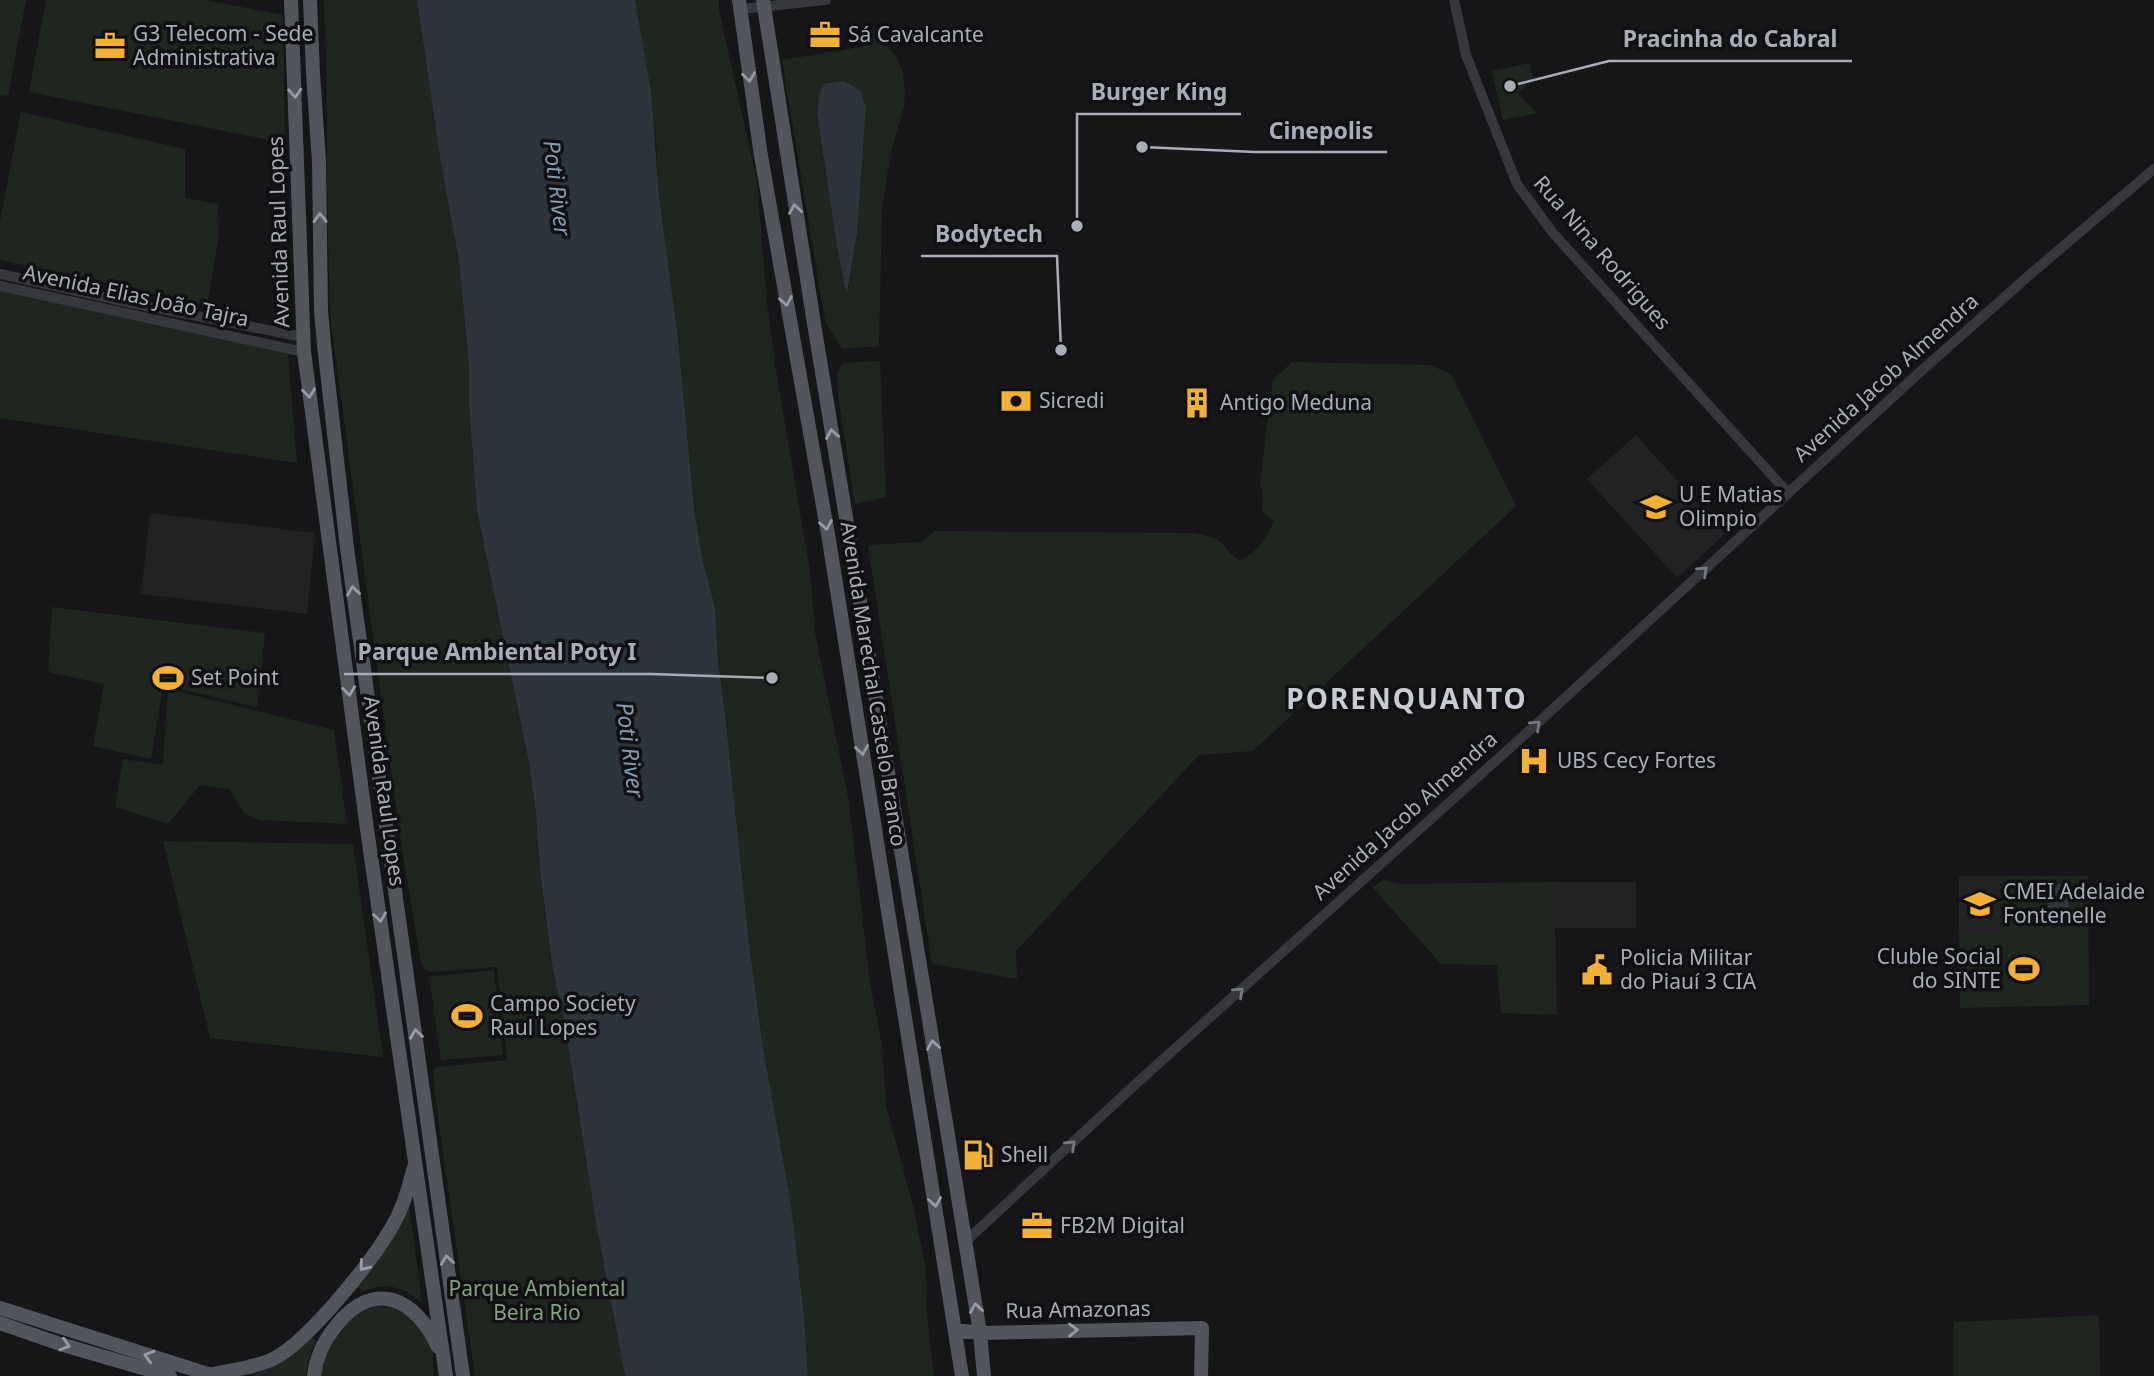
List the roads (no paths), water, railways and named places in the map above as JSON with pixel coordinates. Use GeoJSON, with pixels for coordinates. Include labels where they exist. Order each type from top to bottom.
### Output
{"type":"FeatureCollection","features":[{"type":"Feature","properties":{"kind":"main road","name":"Avenida Raul Lopes"},"geometry":{"type":"LineString","coordinates":[[291,0],[304,344],[366,822],[445,1369]]}},
{"type":"Feature","properties":{"kind":"main road","name":"Avenida Raul Lopes"},"geometry":{"type":"LineString","coordinates":[[310,0],[319,162],[321,310],[347,548],[463,1376]]}},
{"type":"Feature","properties":{"kind":"main road","name":"Avenida Marechal Castelo Branco"},"geometry":{"type":"LineString","coordinates":[[763,3],[980,1333],[984,1376]]}},
{"type":"Feature","properties":{"kind":"main road","name":"Avenida Marechal Castelo Branco"},"geometry":{"type":"LineString","coordinates":[[740,4],[761,156],[843,629],[961,1376]]}},
{"type":"Feature","properties":{"kind":"main road"},"geometry":{"type":"LineString","coordinates":[[761,156],[786,152]]}},
{"type":"Feature","properties":{"kind":"main road"},"geometry":{"type":"LineString","coordinates":[[300,255],[306,256],[312,263],[313,297],[321,310]]}},
{"type":"Feature","properties":{"kind":"main road"},"geometry":{"type":"LineString","coordinates":[[843,629],[864,627]]}},
{"type":"Feature","properties":{"kind":"main road"},"geometry":{"type":"LineString","coordinates":[[0,1308],[212,1376],[274,1359],[308,1331],[382,1243],[404,1200],[415,1162]]}},
{"type":"Feature","properties":{"kind":"main road"},"geometry":{"type":"LineString","coordinates":[[314,1376],[316,1359],[322,1346],[342,1318],[358,1305],[382,1297],[405,1304],[415,1313],[432,1334],[445,1369]]}},
{"type":"Feature","properties":{"kind":"main road"},"geometry":{"type":"LineString","coordinates":[[0,1323],[60,1344],[170,1376]]}},
{"type":"Feature","properties":{"kind":"main road","name":"Rua Amazonas"},"geometry":{"type":"LineString","coordinates":[[955,1330],[980,1333],[1202,1328],[1201,1376]]}},
{"type":"Feature","properties":{"kind":"street"},"geometry":{"type":"LineString","coordinates":[[740,4],[826,0]]}},
{"type":"Feature","properties":{"kind":"street","name":"Rua Nina Rodrigues"},"geometry":{"type":"LineString","coordinates":[[1454,0],[1466,55],[1517,184],[1553,233],[1788,493]]}},
{"type":"Feature","properties":{"kind":"street","name":"Avenida Jacob Almendra"},"geometry":{"type":"LineString","coordinates":[[965,1242],[1788,493],[2033,272],[2154,169]]}},
{"type":"Feature","properties":{"kind":"street","name":"Avenida Elias João Tajra"},"geometry":{"type":"LineString","coordinates":[[0,274],[304,344]]}},
{"type":"Feature","properties":{"kind":"street","name":"Avenida Elias João Tajra"},"geometry":{"type":"LineString","coordinates":[[0,286],[304,344]]}},
{"type":"Feature","properties":{"kind":"water","name":"Poti River"},"geometry":{"type":"Polygon","coordinates":[[[417,0],[635,0],[651,92],[659,195],[678,338],[694,508],[702,557],[715,607],[718,662],[749,943],[763,1047],[791,1204],[808,1376],[625,1376],[596,1223],[564,1020],[553,971],[529,763],[477,511],[469,406],[469,366],[459,261],[440,158],[417,0]]]}},
{"type":"Feature","properties":{"kind":"water"},"geometry":{"type":"Polygon","coordinates":[[[843,81],[860,90],[866,108],[857,234],[847,294],[838,253],[817,114],[819,95],[824,84],[843,81]]]}},
{"type":"Feature","properties":{"kind":"water"},"geometry":{"type":"Polygon","coordinates":[[[2048,884],[2069,884],[2069,925],[2048,925],[2048,884]]]}},
{"type":"Feature","properties":{"kind":"place","name":"Sá Cavalcante"},"geometry":{"type":"Point","coordinates":[825,35]}},
{"type":"Feature","properties":{"kind":"place","name":"G3 Telecom - Sede Administrativa"},"geometry":{"type":"Point","coordinates":[110,46]}},
{"type":"Feature","properties":{"kind":"place","name":"Pracinha do Cabral"},"geometry":{"type":"Point","coordinates":[1510,86]}},
{"type":"Feature","properties":{"kind":"place","name":"Cinepolis"},"geometry":{"type":"Point","coordinates":[1142,147]}},
{"type":"Feature","properties":{"kind":"place","name":"Burger King"},"geometry":{"type":"Point","coordinates":[1077,226]}},
{"type":"Feature","properties":{"kind":"place","name":"Bodytech"},"geometry":{"type":"Point","coordinates":[1061,350]}},
{"type":"Feature","properties":{"kind":"place","name":"Sicredi"},"geometry":{"type":"Point","coordinates":[1016,401]}},
{"type":"Feature","properties":{"kind":"place","name":"Antigo Meduna"},"geometry":{"type":"Point","coordinates":[1197,403]}},
{"type":"Feature","properties":{"kind":"place","name":"U E Matias Olimpio"},"geometry":{"type":"Point","coordinates":[1656,507]}},
{"type":"Feature","properties":{"kind":"place","name":"Set Point"},"geometry":{"type":"Point","coordinates":[168,678]}},
{"type":"Feature","properties":{"kind":"place","name":"Parque Ambiental Poty I"},"geometry":{"type":"Point","coordinates":[772,678]}},
{"type":"Feature","properties":{"kind":"place","name":"UBS Cecy Fortes"},"geometry":{"type":"Point","coordinates":[1534,761]}},
{"type":"Feature","properties":{"kind":"place","name":"CMEI Adelaide Fontenelle"},"geometry":{"type":"Point","coordinates":[1980,904]}},
{"type":"Feature","properties":{"kind":"place","name":"Cluble Social do SINTE"},"geometry":{"type":"Point","coordinates":[2024,969]}},
{"type":"Feature","properties":{"kind":"place","name":"Policia Militar do Piauí 3 CIA"},"geometry":{"type":"Point","coordinates":[1597,970]}},
{"type":"Feature","properties":{"kind":"place","name":"Campo Society Raul Lopes"},"geometry":{"type":"Point","coordinates":[467,1016]}},
{"type":"Feature","properties":{"kind":"place","name":"Shell"},"geometry":{"type":"Point","coordinates":[978,1155]}},
{"type":"Feature","properties":{"kind":"place","name":"FB2M Digital"},"geometry":{"type":"Point","coordinates":[1037,1226]}},
{"type":"Feature","properties":{"kind":"district","name":"PORENQUANTO"},"geometry":{"type":"Point","coordinates":[1407,699]}},
{"type":"Feature","properties":{"kind":"park label","name":"Parque Ambiental Beira Rio"},"geometry":{"type":"Point","coordinates":[537,1301]}}]}
